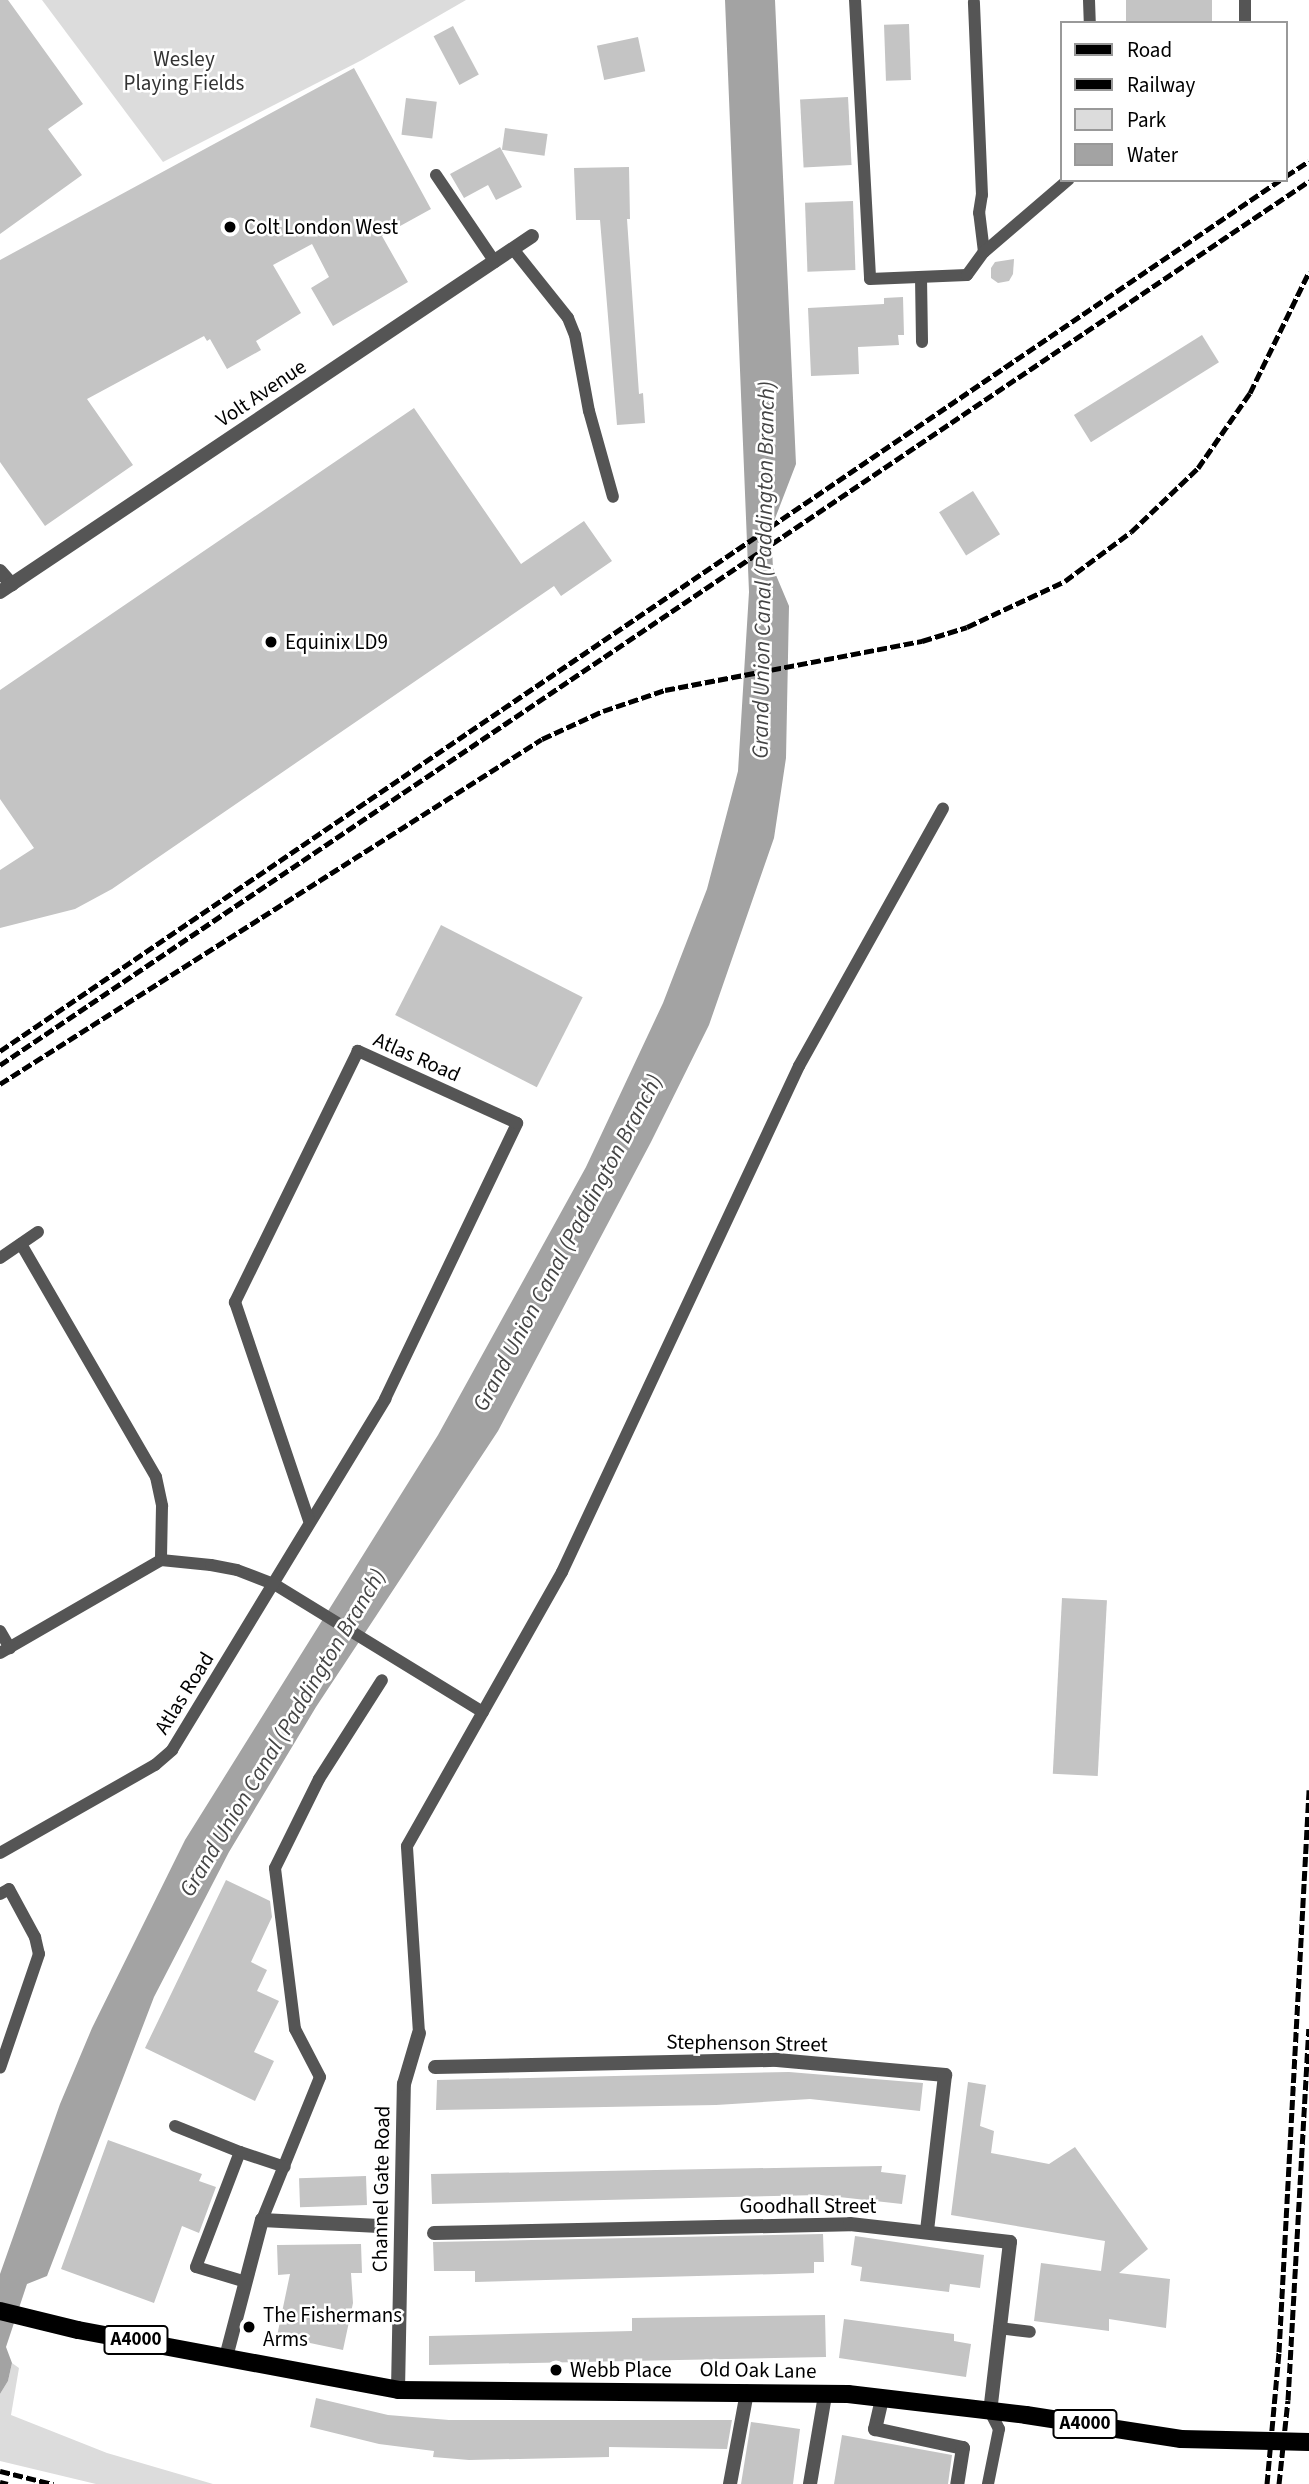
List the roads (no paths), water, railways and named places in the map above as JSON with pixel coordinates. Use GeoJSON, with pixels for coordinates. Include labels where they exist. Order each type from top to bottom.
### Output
{"type":"FeatureCollection","features":[{"type":"Feature","properties":{"kind":"main road","name":"Old Oak Lane"},"geometry":{"type":"LineString","coordinates":[[0,2311],[398,2390],[825,2395],[990,2411],[1181,2439],[1309,2442]]}},
{"type":"Feature","properties":{"kind":"street","name":"Volt Avenue"},"geometry":{"type":"LineString","coordinates":[[0,571],[6,589],[532,236]]}},
{"type":"Feature","properties":{"kind":"street","name":"Channel Gate Road"},"geometry":{"type":"LineString","coordinates":[[398,2390],[404,2084],[418,2033]]}},
{"type":"Feature","properties":{"kind":"street","name":"Stephenson Street"},"geometry":{"type":"LineString","coordinates":[[435,2067],[777,2060],[945,2075],[927,2230]]}},
{"type":"Feature","properties":{"kind":"street"},"geometry":{"type":"LineString","coordinates":[[226,2357],[262,2220],[379,2226]]}},
{"type":"Feature","properties":{"kind":"street","name":"Goodhall Street"},"geometry":{"type":"LineString","coordinates":[[434,2234],[850,2224],[927,2230],[1010,2242],[990,2411]]}},
{"type":"Feature","properties":{"kind":"street"},"geometry":{"type":"LineString","coordinates":[[730,2484],[747,2392]]}},
{"type":"Feature","properties":{"kind":"street"},"geometry":{"type":"LineString","coordinates":[[810,2484],[825,2395]]}},
{"type":"Feature","properties":{"kind":"street"},"geometry":{"type":"LineString","coordinates":[[882,2399],[875,2429],[963,2448],[957,2484]]}},
{"type":"Feature","properties":{"kind":"lane"},"geometry":{"type":"LineString","coordinates":[[855,0],[870,279],[967,275],[985,252],[1067,182]]}},
{"type":"Feature","properties":{"kind":"lane"},"geometry":{"type":"LineString","coordinates":[[1089,0],[1090,21]]}},
{"type":"Feature","properties":{"kind":"lane"},"geometry":{"type":"LineString","coordinates":[[1245,0],[1245,21]]}},
{"type":"Feature","properties":{"kind":"lane"},"geometry":{"type":"LineString","coordinates":[[974,2],[982,195],[979,213],[985,252]]}},
{"type":"Feature","properties":{"kind":"lane"},"geometry":{"type":"LineString","coordinates":[[436,175],[495,261]]}},
{"type":"Feature","properties":{"kind":"lane"},"geometry":{"type":"LineString","coordinates":[[513,249],[568,318],[575,335],[589,411],[613,497]]}},
{"type":"Feature","properties":{"kind":"lane"},"geometry":{"type":"LineString","coordinates":[[921,277],[922,342]]}},
{"type":"Feature","properties":{"kind":"lane"},"geometry":{"type":"LineString","coordinates":[[418,2033],[407,1846],[562,1572],[799,1066],[943,808]]}},
{"type":"Feature","properties":{"kind":"lane","name":"Atlas Road"},"geometry":{"type":"LineString","coordinates":[[0,1853],[155,1765],[172,1750],[279,1587],[309,1520],[385,1399],[517,1123],[358,1051],[235,1302],[309,1520]]}},
{"type":"Feature","properties":{"kind":"lane"},"geometry":{"type":"LineString","coordinates":[[0,1258],[38,1232]]}},
{"type":"Feature","properties":{"kind":"lane"},"geometry":{"type":"LineString","coordinates":[[21,1244],[156,1477],[162,1506],[161,1560]]}},
{"type":"Feature","properties":{"kind":"lane"},"geometry":{"type":"LineString","coordinates":[[0,1631],[5,1651],[161,1560],[237,1570],[279,1587],[483,1712]]}},
{"type":"Feature","properties":{"kind":"lane"},"geometry":{"type":"LineString","coordinates":[[262,2220],[320,2077],[295,2029],[275,1868],[318,1779],[382,1680]]}},
{"type":"Feature","properties":{"kind":"lane"},"geometry":{"type":"LineString","coordinates":[[0,1894],[9,1889],[35,1937],[39,1954],[0,2068]]}},
{"type":"Feature","properties":{"kind":"lane"},"geometry":{"type":"LineString","coordinates":[[175,2126],[285,2167]]}},
{"type":"Feature","properties":{"kind":"lane"},"geometry":{"type":"LineString","coordinates":[[240,2152],[196,2267],[246,2283]]}},
{"type":"Feature","properties":{"kind":"lane"},"geometry":{"type":"LineString","coordinates":[[999,2328],[1030,2332]]}},
{"type":"Feature","properties":{"kind":"lane"},"geometry":{"type":"LineString","coordinates":[[989,2484],[999,2429],[990,2411]]}},
{"type":"Feature","properties":{"kind":"water","name":"Grand Union Canal (Paddington Branch)"},"geometry":{"type":"Polygon","coordinates":[[[725,0],[775,0],[796,464],[771,529],[773,568],[789,606],[786,758],[774,838],[709,1025],[651,1142],[498,1431],[316,1707],[229,1852],[154,1997],[47,2276],[27,2284],[6,2347],[12,2363],[8,2381],[0,2394],[0,2274],[60,2104],[92,2028],[185,1840],[438,1435],[586,1167],[663,1003],[707,889],[738,771],[749,592],[725,0]]]}},
{"type":"Feature","properties":{"kind":"railway"},"geometry":{"type":"LineString","coordinates":[[1288,175],[1309,161]]}},
{"type":"Feature","properties":{"kind":"railway"},"geometry":{"type":"LineString","coordinates":[[0,1065],[1309,181]]}},
{"type":"Feature","properties":{"kind":"railway"},"geometry":{"type":"LineString","coordinates":[[0,1051],[1277,182]]}},
{"type":"Feature","properties":{"kind":"railway"},"geometry":{"type":"LineString","coordinates":[[0,1084],[542,739],[603,711],[665,690],[922,641],[967,627],[1065,581],[1131,532],[1198,468],[1250,393],[1309,272]]}},
{"type":"Feature","properties":{"kind":"railway"},"geometry":{"type":"LineString","coordinates":[[1267,2484],[1279,2352],[1309,1790]]}},
{"type":"Feature","properties":{"kind":"railway"},"geometry":{"type":"LineString","coordinates":[[1279,2484],[1288,2400],[1309,2029]]}},
{"type":"Feature","properties":{"kind":"railway"},"geometry":{"type":"LineString","coordinates":[[0,2471],[53,2484]]}},
{"type":"Feature","properties":{"kind":"railway"},"geometry":{"type":"LineString","coordinates":[[0,2482],[8,2484]]}},
{"type":"Feature","properties":{"kind":"place","name":"Colt London West"},"geometry":{"type":"Point","coordinates":[230,227]}},
{"type":"Feature","properties":{"kind":"place","name":"Equinix LD9"},"geometry":{"type":"Point","coordinates":[271,642]}},
{"type":"Feature","properties":{"kind":"place","name":"The Fishermans Arms"},"geometry":{"type":"Point","coordinates":[249,2327]}},
{"type":"Feature","properties":{"kind":"place","name":"Webb Place"},"geometry":{"type":"Point","coordinates":[556,2370]}},
{"type":"Feature","properties":{"kind":"park label","name":"Wesley Playing Fields"},"geometry":{"type":"Point","coordinates":[184,71]}}]}
